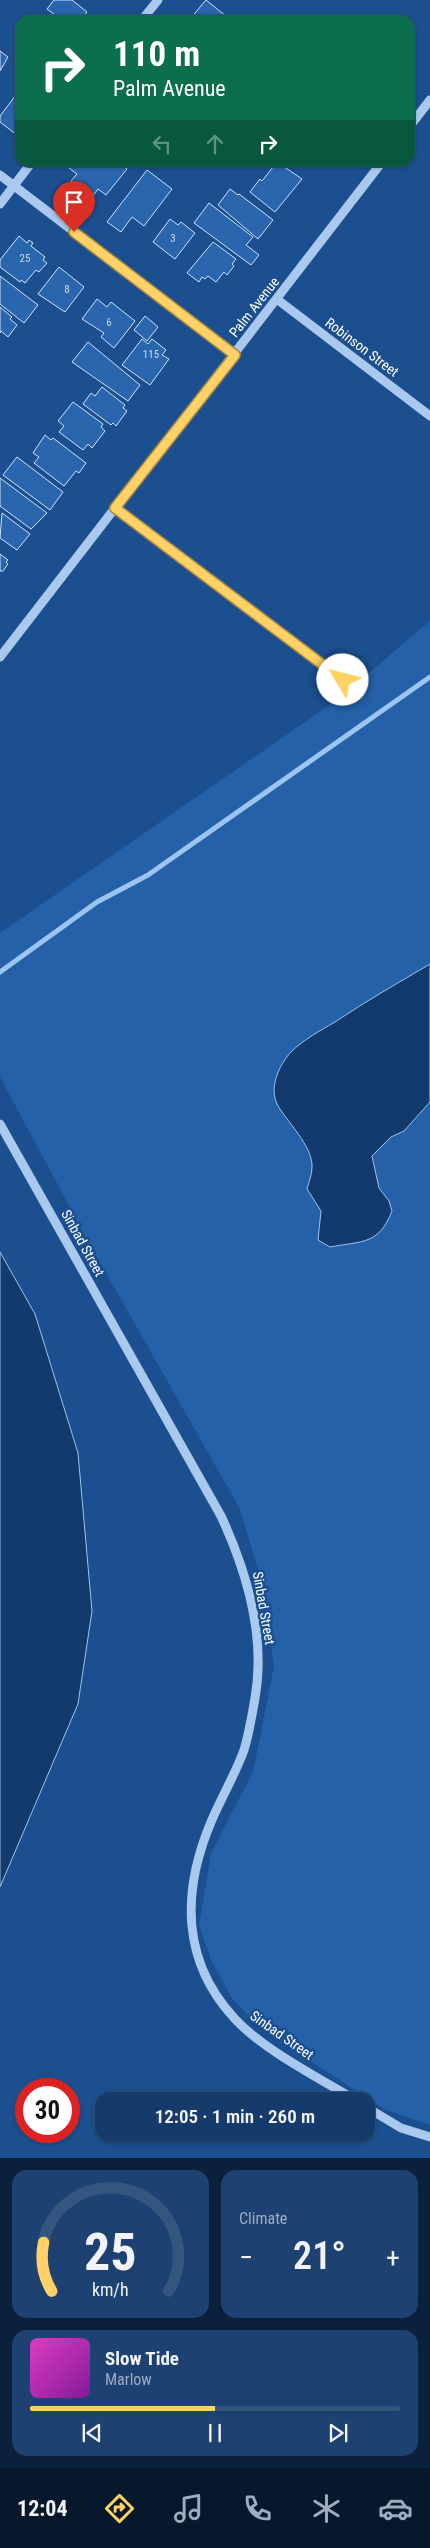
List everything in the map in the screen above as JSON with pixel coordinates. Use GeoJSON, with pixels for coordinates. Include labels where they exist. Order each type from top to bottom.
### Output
{"type":"FeatureCollection","features":[{"type":"Feature","properties":{"kind":"street"},"geometry":{"type":"LineString","coordinates":[[146,15],[158,0]]}},
{"type":"Feature","properties":{"kind":"street"},"geometry":{"type":"LineString","coordinates":[[415,120],[430,100]]}},
{"type":"Feature","properties":{"kind":"street"},"geometry":{"type":"LineString","coordinates":[[0,204],[28,167]]}},
{"type":"Feature","properties":{"kind":"street","name":"Palm Avenue"},"geometry":{"type":"LineString","coordinates":[[0,658],[278,300],[378,167]]}},
{"type":"Feature","properties":{"kind":"street"},"geometry":{"type":"LineString","coordinates":[[0,175],[235,355]]}},
{"type":"Feature","properties":{"kind":"street","name":"Robinson Street"},"geometry":{"type":"LineString","coordinates":[[278,300],[430,416]]}},
{"type":"Feature","properties":{"kind":"street"},"geometry":{"type":"LineString","coordinates":[[115,508],[343,680]]}},
{"type":"Feature","properties":{"kind":"street","name":"Sinbad Street"},"geometry":{"type":"LineString","coordinates":[[0,1124],[221,1516],[241,1562],[248,1586],[258,1653],[255,1697],[245,1747],[211,1821],[196,1866],[190,1907],[196,1950],[211,1986],[224,2005],[249,2032],[343,2092]]}},
{"type":"Feature","properties":{"kind":"street"},"geometry":{"type":"LineString","coordinates":[[375,2112],[401,2128],[430,2137]]}},
{"type":"Feature","properties":{"kind":"shaded area"},"geometry":{"type":"Polygon","coordinates":[[[430,621],[430,2125],[384,2109],[375,2103],[375,2092],[358,2092],[253,2021],[231,1997],[211,1960],[199,1925],[211,1853],[253,1772],[274,1666],[260,1577],[240,1509],[89,1243],[0,1077],[0,933],[338,699],[430,621]]]}},
{"type":"Feature","properties":{"kind":"shaded area"},"geometry":{"type":"Polygon","coordinates":[[[430,964],[430,1102],[404,1131],[391,1137],[372,1156],[379,1188],[389,1201],[392,1211],[387,1222],[375,1236],[360,1242],[330,1247],[318,1240],[321,1211],[307,1189],[312,1172],[311,1159],[304,1142],[277,1104],[274,1091],[276,1076],[287,1057],[301,1043],[430,964]]]}},
{"type":"Feature","properties":{"kind":"shaded area"},"geometry":{"type":"Polygon","coordinates":[[[0,1252],[35,1314],[78,1453],[92,1611],[78,1704],[0,1887],[0,1252]]]}},
{"type":"Feature","properties":{"kind":"building"},"geometry":{"type":"Polygon","coordinates":[[[54,0],[72,0],[87,12],[85,15],[55,15],[47,9],[54,0]]]}},
{"type":"Feature","properties":{"kind":"building"},"geometry":{"type":"Polygon","coordinates":[[[206,0],[225,15],[193,15],[206,0]]]}},
{"type":"Feature","properties":{"kind":"building"},"geometry":{"type":"Polygon","coordinates":[[[0,51],[8,57],[0,71],[0,51]]]}},
{"type":"Feature","properties":{"kind":"building"},"geometry":{"type":"Polygon","coordinates":[[[15,96],[15,133],[0,122],[0,116],[15,96]]]}},
{"type":"Feature","properties":{"kind":"building"},"geometry":{"type":"Polygon","coordinates":[[[125,167],[127,169],[106,195],[98,189],[92,197],[71,181],[77,174],[69,168],[125,167]]]}},
{"type":"Feature","properties":{"kind":"building"},"geometry":{"type":"Polygon","coordinates":[[[273,167],[284,167],[302,179],[275,212],[250,192],[260,179],[262,181],[273,167]]]}},
{"type":"Feature","properties":{"kind":"building"},"geometry":{"type":"Polygon","coordinates":[[[147,170],[172,189],[144,226],[132,217],[121,232],[107,222],[147,170]]]}},
{"type":"Feature","properties":{"kind":"building"},"geometry":{"type":"Polygon","coordinates":[[[230,189],[273,220],[258,239],[218,205],[230,189]]]}},
{"type":"Feature","properties":{"kind":"building"},"geometry":{"type":"Polygon","coordinates":[[[209,203],[253,237],[246,245],[259,255],[251,265],[194,223],[209,203]]]}},
{"type":"Feature","properties":{"kind":"building"},"geometry":{"type":"Polygon","coordinates":[[[170,219],[178,225],[181,222],[195,233],[175,259],[153,242],[170,219]]]}},
{"type":"Feature","properties":{"kind":"building"},"geometry":{"type":"Polygon","coordinates":[[[19,236],[27,243],[29,240],[33,243],[31,246],[45,257],[43,260],[47,263],[39,272],[36,270],[25,283],[21,280],[20,282],[0,267],[0,260],[19,236]]]}},
{"type":"Feature","properties":{"kind":"building"},"geometry":{"type":"Polygon","coordinates":[[[213,242],[236,259],[232,264],[234,266],[227,275],[224,272],[216,282],[208,276],[205,279],[202,277],[199,282],[187,273],[213,242]]]}},
{"type":"Feature","properties":{"kind":"building"},"geometry":{"type":"Polygon","coordinates":[[[59,267],[84,287],[65,312],[38,294],[59,267]]]}},
{"type":"Feature","properties":{"kind":"building"},"geometry":{"type":"Polygon","coordinates":[[[0,276],[38,305],[24,323],[0,304],[0,276]]]}},
{"type":"Feature","properties":{"kind":"building"},"geometry":{"type":"Polygon","coordinates":[[[97,299],[107,307],[111,302],[135,321],[114,348],[101,337],[104,333],[82,319],[97,299]]]}},
{"type":"Feature","properties":{"kind":"building"},"geometry":{"type":"Polygon","coordinates":[[[0,307],[12,317],[10,319],[17,325],[8,337],[1,331],[0,333],[0,307]]]}},
{"type":"Feature","properties":{"kind":"building"},"geometry":{"type":"Polygon","coordinates":[[[145,316],[158,327],[147,341],[134,330],[145,316]]]}},
{"type":"Feature","properties":{"kind":"building"},"geometry":{"type":"Polygon","coordinates":[[[142,339],[148,344],[152,339],[166,350],[162,355],[169,359],[150,385],[122,365],[142,339]]]}},
{"type":"Feature","properties":{"kind":"building"},"geometry":{"type":"Polygon","coordinates":[[[88,342],[140,385],[128,401],[72,362],[88,342]]]}},
{"type":"Feature","properties":{"kind":"building"},"geometry":{"type":"Polygon","coordinates":[[[102,387],[125,405],[123,408],[127,411],[116,426],[113,423],[111,425],[83,404],[91,393],[95,396],[102,387]]]}},
{"type":"Feature","properties":{"kind":"building"},"geometry":{"type":"Polygon","coordinates":[[[73,402],[103,424],[101,427],[105,431],[92,448],[88,444],[83,450],[59,432],[64,426],[58,421],[73,402]]]}},
{"type":"Feature","properties":{"kind":"building"},"geometry":{"type":"Polygon","coordinates":[[[45,435],[51,440],[53,438],[86,463],[79,473],[76,471],[64,486],[34,463],[39,457],[33,453],[45,435]]]}},
{"type":"Feature","properties":{"kind":"building"},"geometry":{"type":"Polygon","coordinates":[[[17,457],[63,492],[50,510],[3,475],[17,457]]]}},
{"type":"Feature","properties":{"kind":"building"},"geometry":{"type":"Polygon","coordinates":[[[0,478],[47,513],[31,529],[0,506],[0,478]]]}},
{"type":"Feature","properties":{"kind":"building"},"geometry":{"type":"Polygon","coordinates":[[[2,513],[30,534],[17,550],[0,538],[2,513]]]}},
{"type":"Feature","properties":{"kind":"building"},"geometry":{"type":"Polygon","coordinates":[[[0,554],[8,560],[6,562],[8,564],[3,571],[0,571],[0,554]]]}},
{"type":"Feature","properties":{"kind":"waterway"},"geometry":{"type":"LineString","coordinates":[[0,972],[97,902],[148,875],[430,677]]}},
{"type":"Feature","properties":{"kind":"route"},"geometry":{"type":"LineString","coordinates":[[74,232],[235,355],[115,508],[343,680]]}}]}
